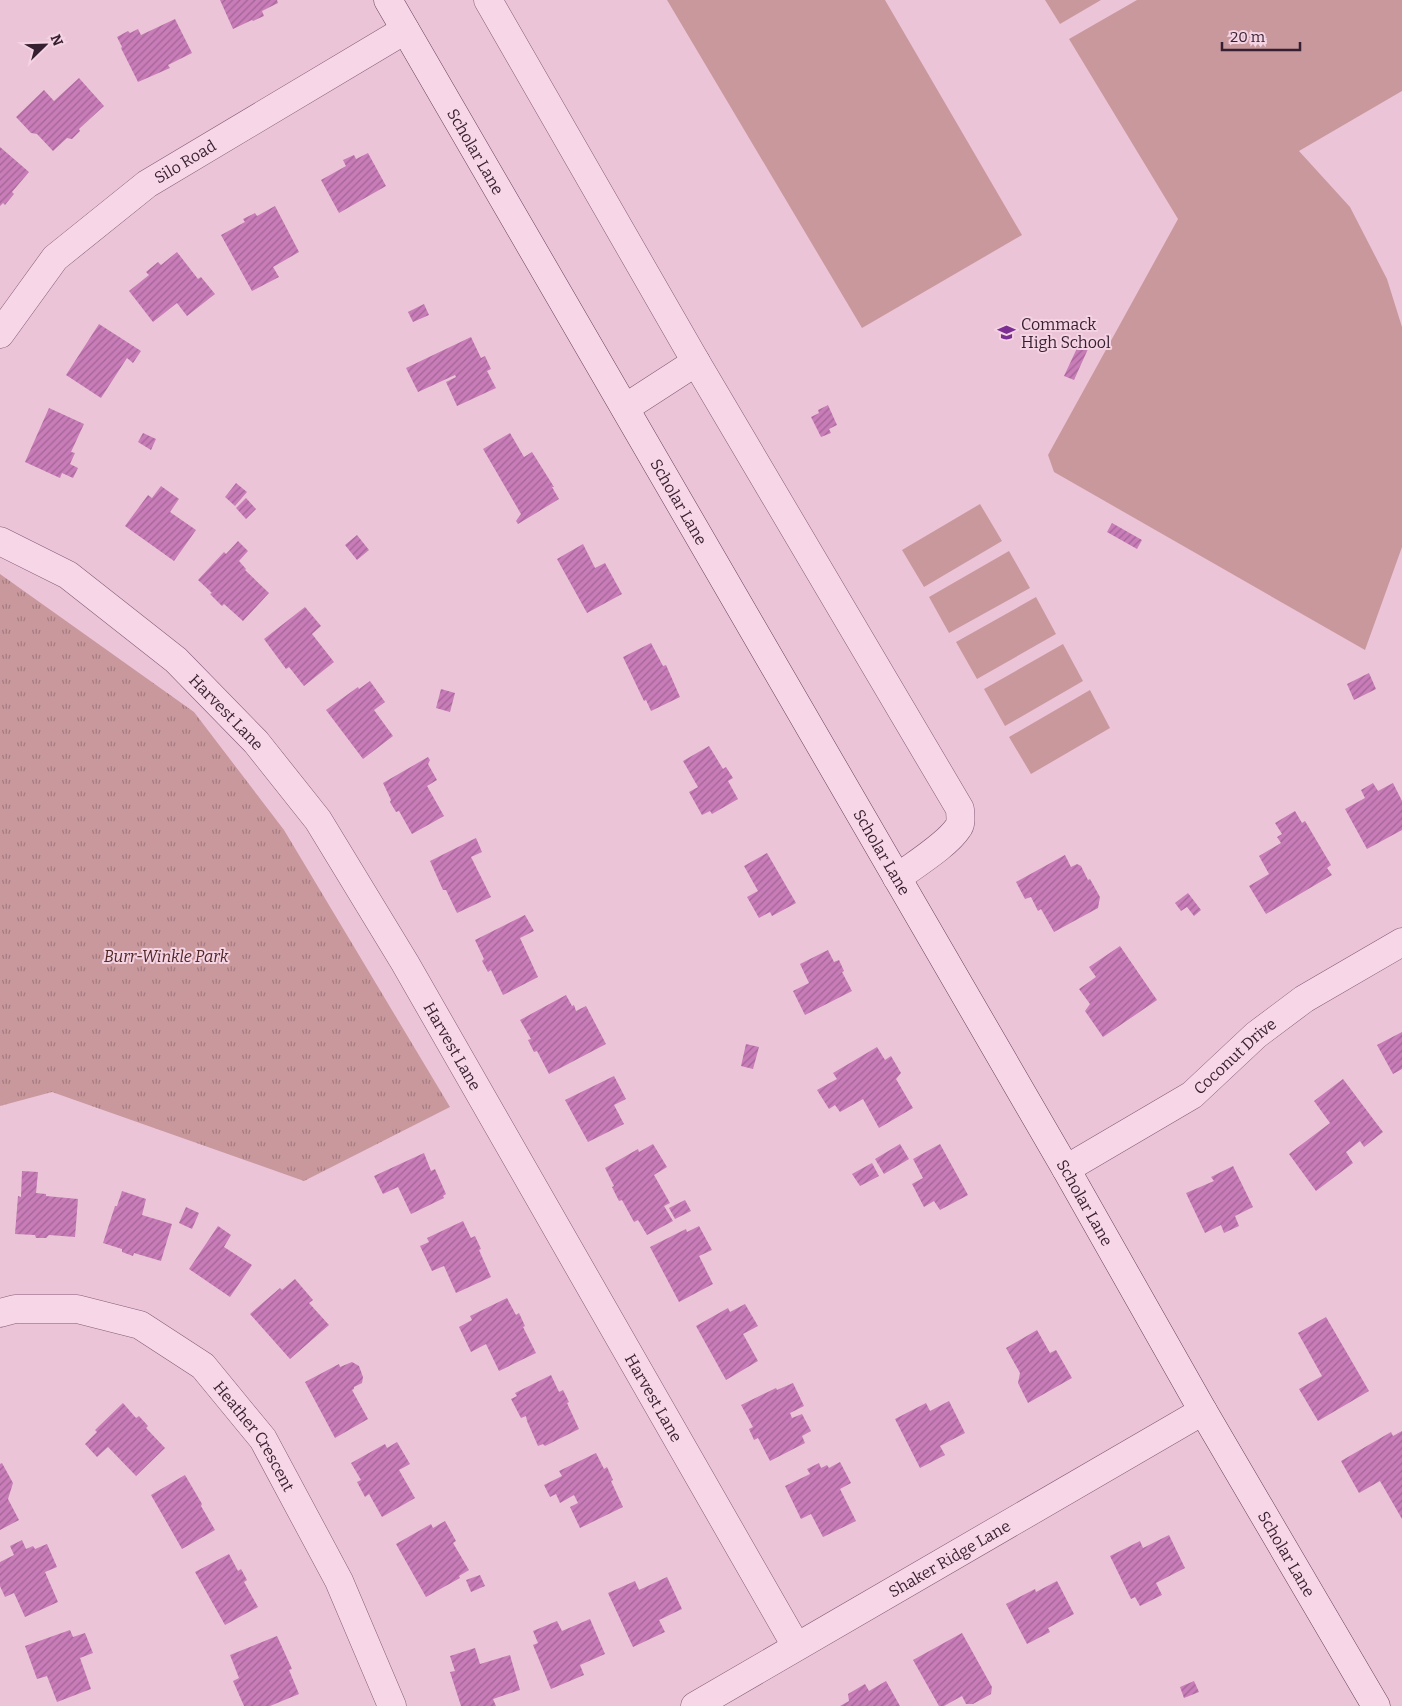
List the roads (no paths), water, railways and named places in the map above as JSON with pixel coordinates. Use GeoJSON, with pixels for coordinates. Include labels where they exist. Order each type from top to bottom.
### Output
{"type":"FeatureCollection","features":[{"type":"Feature","properties":{"kind":"street","name":"Scholar Lane"},"geometry":{"type":"LineString","coordinates":[[388,0],[1376,1706]]}},
{"type":"Feature","properties":{"kind":"street"},"geometry":{"type":"LineString","coordinates":[[488,0],[696,362],[960,809],[961,819],[959,827],[945,842],[897,878]]}},
{"type":"Feature","properties":{"kind":"street","name":"Silo Road"},"geometry":{"type":"LineString","coordinates":[[0,334],[55,258],[147,184],[405,30]]}},
{"type":"Feature","properties":{"kind":"street"},"geometry":{"type":"LineString","coordinates":[[624,408],[696,362]]}},
{"type":"Feature","properties":{"kind":"street","name":"Harvest Lane"},"geometry":{"type":"LineString","coordinates":[[0,541],[68,575],[176,660],[256,742],[318,820],[410,971],[796,1646]]}},
{"type":"Feature","properties":{"kind":"street","name":"Coconut Drive"},"geometry":{"type":"LineString","coordinates":[[1066,1169],[1192,1095],[1256,1035],[1304,999],[1402,942]]}},
{"type":"Feature","properties":{"kind":"street","name":"Heather Crescent"},"geometry":{"type":"LineString","coordinates":[[0,1313],[15,1309],[77,1309],[140,1325],[204,1366],[263,1439],[339,1581],[392,1706]]}},
{"type":"Feature","properties":{"kind":"street","name":"Shaker Ridge Lane"},"geometry":{"type":"LineString","coordinates":[[695,1706],[1204,1411]]}},
{"type":"Feature","properties":{"kind":"place","name":"Commack High School"},"geometry":{"type":"Point","coordinates":[1007,333]}},
{"type":"Feature","properties":{"kind":"park label","name":"Burr-Winkle Park"},"geometry":{"type":"Point","coordinates":[166,956]}}]}
